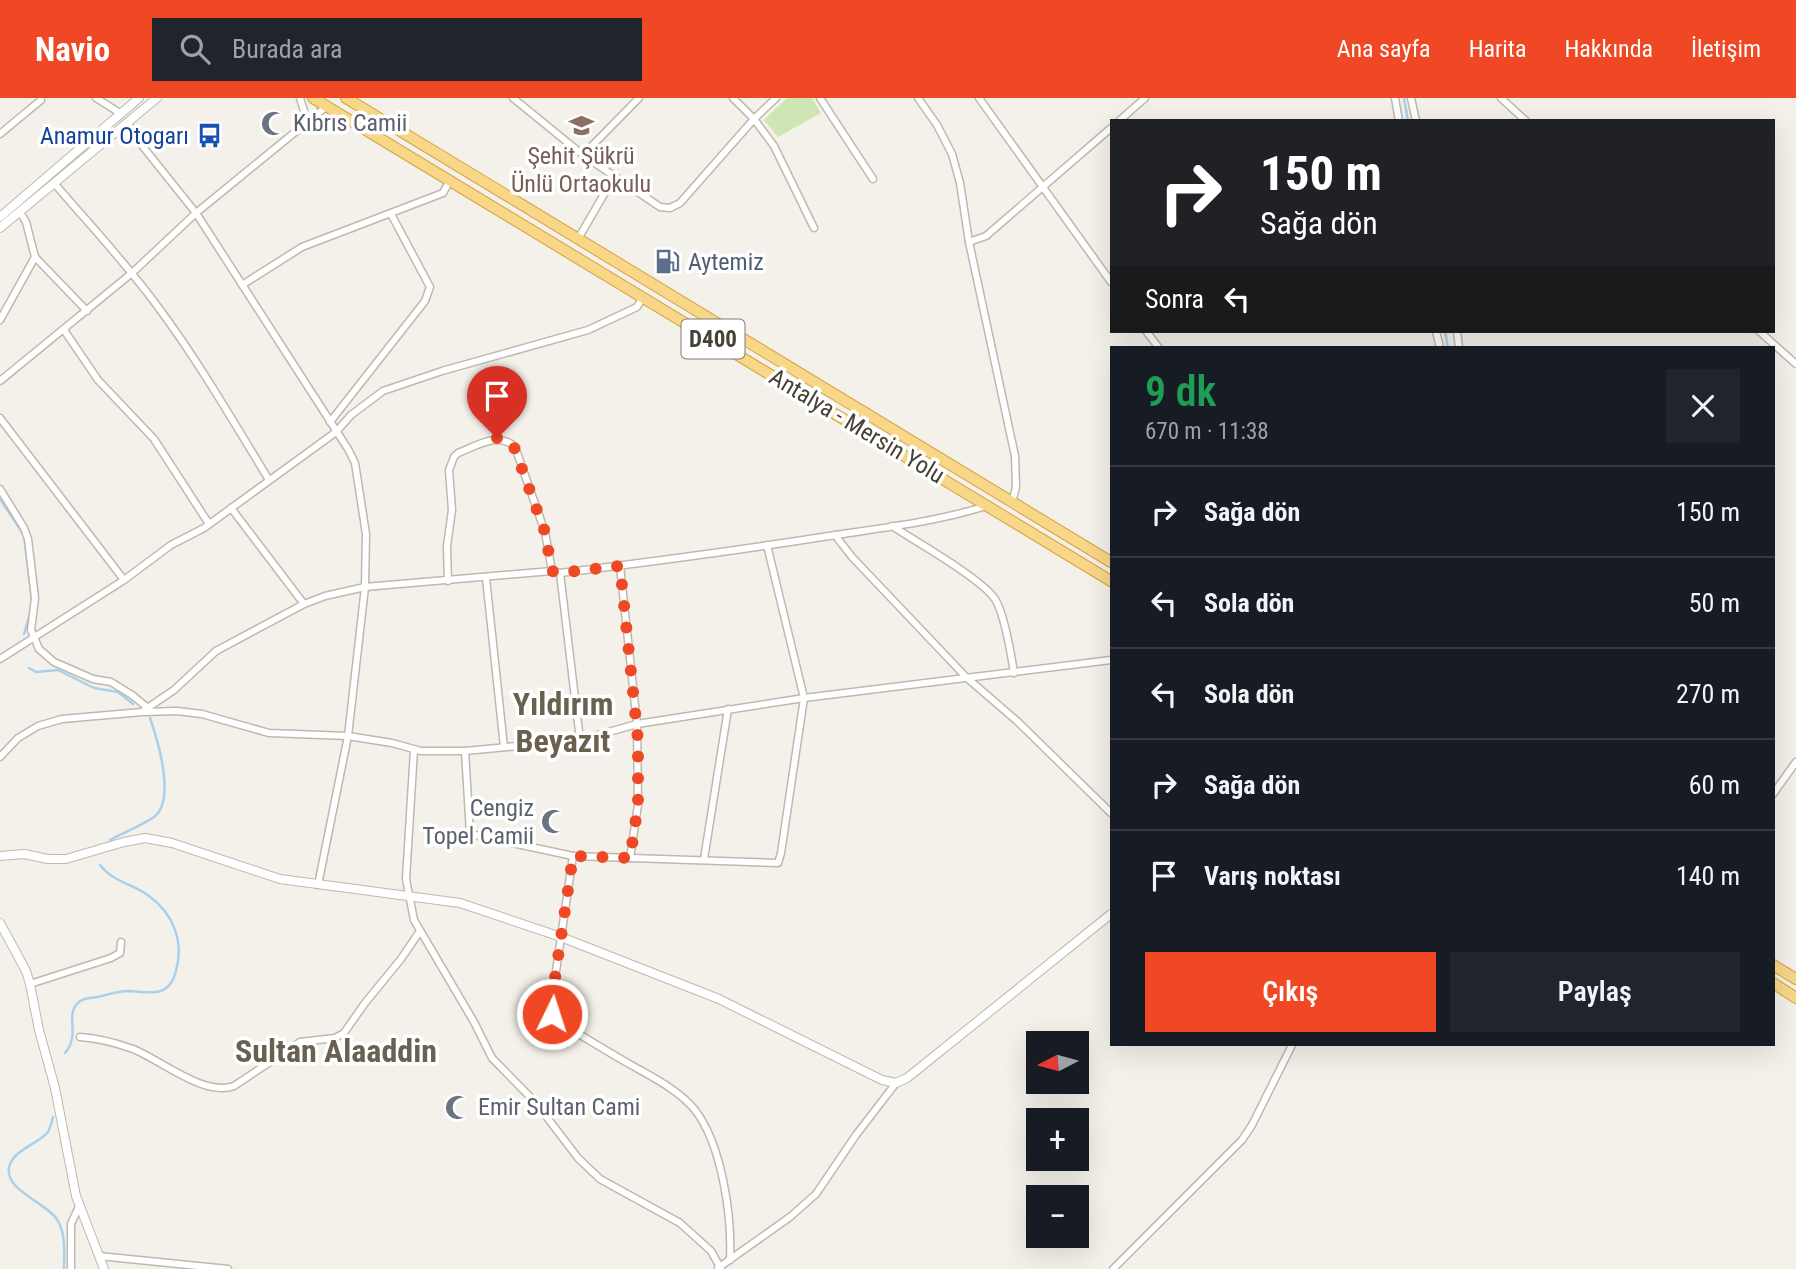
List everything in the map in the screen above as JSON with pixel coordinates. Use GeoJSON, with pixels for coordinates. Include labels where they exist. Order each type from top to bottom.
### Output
{"type":"FeatureCollection","features":[{"type":"Feature","properties":{"kind":"highway","name":"Antalya - Mersin Yolu"},"geometry":{"type":"LineString","coordinates":[[313,98],[331,102],[338,112],[1110,580]]}},
{"type":"Feature","properties":{"kind":"highway","name":"Antalya - Mersin Yolu"},"geometry":{"type":"LineString","coordinates":[[348,99],[1110,561]]}},
{"type":"Feature","properties":{"kind":"highway"},"geometry":{"type":"LineString","coordinates":[[338,112],[348,99]]}},
{"type":"Feature","properties":{"kind":"highway"},"geometry":{"type":"LineString","coordinates":[[1775,966],[1796,979]]}},
{"type":"Feature","properties":{"kind":"highway"},"geometry":{"type":"LineString","coordinates":[[1775,984],[1796,998]]}},
{"type":"Feature","properties":{"kind":"street"},"geometry":{"type":"LineString","coordinates":[[96,98],[117,116],[196,213],[355,463],[366,534],[365,587],[348,736],[318,885]]}},
{"type":"Feature","properties":{"kind":"street"},"geometry":{"type":"LineString","coordinates":[[0,217],[139,98]]}},
{"type":"Feature","properties":{"kind":"street"},"geometry":{"type":"LineString","coordinates":[[0,228],[157,98]]}},
{"type":"Feature","properties":{"kind":"street"},"geometry":{"type":"LineString","coordinates":[[300,98],[304,125]]}},
{"type":"Feature","properties":{"kind":"street"},"geometry":{"type":"LineString","coordinates":[[513,98],[614,177],[660,206],[670,208],[680,203],[776,98]]}},
{"type":"Feature","properties":{"kind":"street"},"geometry":{"type":"LineString","coordinates":[[583,155],[639,98]]}},
{"type":"Feature","properties":{"kind":"street"},"geometry":{"type":"LineString","coordinates":[[733,98],[754,119],[774,146],[814,228]]}},
{"type":"Feature","properties":{"kind":"street"},"geometry":{"type":"LineString","coordinates":[[820,98],[873,179]]}},
{"type":"Feature","properties":{"kind":"street"},"geometry":{"type":"LineString","coordinates":[[918,98],[937,125],[952,154],[960,183],[969,242],[1015,456],[1016,487],[1012,503]]}},
{"type":"Feature","properties":{"kind":"street"},"geometry":{"type":"LineString","coordinates":[[979,98],[1110,281]]}},
{"type":"Feature","properties":{"kind":"street"},"geometry":{"type":"LineString","coordinates":[[1121,119],[1145,98]]}},
{"type":"Feature","properties":{"kind":"street"},"geometry":{"type":"LineString","coordinates":[[1395,98],[1399,119]]}},
{"type":"Feature","properties":{"kind":"street"},"geometry":{"type":"LineString","coordinates":[[1411,98],[1416,119]]}},
{"type":"Feature","properties":{"kind":"street"},"geometry":{"type":"LineString","coordinates":[[1501,98],[1524,119]]}},
{"type":"Feature","properties":{"kind":"street"},"geometry":{"type":"LineString","coordinates":[[0,134],[41,100]]}},
{"type":"Feature","properties":{"kind":"street"},"geometry":{"type":"LineString","coordinates":[[0,381],[87,311],[196,213],[331,102]]}},
{"type":"Feature","properties":{"kind":"street"},"geometry":{"type":"LineString","coordinates":[[316,116],[338,112]]}},
{"type":"Feature","properties":{"kind":"street"},"geometry":{"type":"LineString","coordinates":[[969,242],[986,236],[1110,129]]}},
{"type":"Feature","properties":{"kind":"street"},"geometry":{"type":"LineString","coordinates":[[578,239],[614,177]]}},
{"type":"Feature","properties":{"kind":"street"},"geometry":{"type":"LineString","coordinates":[[242,285],[302,247],[443,193],[450,180]]}},
{"type":"Feature","properties":{"kind":"street"},"geometry":{"type":"LineString","coordinates":[[54,183],[132,273],[196,361],[268,480]]}},
{"type":"Feature","properties":{"kind":"street"},"geometry":{"type":"LineString","coordinates":[[20,212],[26,222],[35,257],[87,311]]}},
{"type":"Feature","properties":{"kind":"street"},"geometry":{"type":"LineString","coordinates":[[330,422],[425,301],[430,287],[391,214]]}},
{"type":"Feature","properties":{"kind":"street"},"geometry":{"type":"LineString","coordinates":[[0,320],[35,257]]}},
{"type":"Feature","properties":{"kind":"street"},"geometry":{"type":"LineString","coordinates":[[0,659],[124,580],[171,545],[209,524],[336,432],[351,415],[383,391],[442,371],[588,330],[637,307],[643,297]]}},
{"type":"Feature","properties":{"kind":"street"},"geometry":{"type":"LineString","coordinates":[[64,330],[98,380],[154,439],[209,524]]}},
{"type":"Feature","properties":{"kind":"street"},"geometry":{"type":"LineString","coordinates":[[1761,333],[1796,364]]}},
{"type":"Feature","properties":{"kind":"street"},"geometry":{"type":"LineString","coordinates":[[0,418],[124,580]]}},
{"type":"Feature","properties":{"kind":"street"},"geometry":{"type":"LineString","coordinates":[[448,581],[447,546],[452,510],[449,470],[458,453],[497,438],[509,441],[514,447],[545,532],[552,571]]}},
{"type":"Feature","properties":{"kind":"street"},"geometry":{"type":"LineString","coordinates":[[0,489],[28,539],[35,598],[31,627],[38,649],[50,660],[93,679],[111,682],[132,695],[145,710]]}},
{"type":"Feature","properties":{"kind":"street"},"geometry":{"type":"LineString","coordinates":[[145,710],[174,690],[216,651],[303,604],[365,587],[620,566],[892,526],[988,506]]}},
{"type":"Feature","properties":{"kind":"street"},"geometry":{"type":"LineString","coordinates":[[231,508],[303,604]]}},
{"type":"Feature","properties":{"kind":"street"},"geometry":{"type":"LineString","coordinates":[[892,526],[983,586],[995,600],[1009,644],[1014,673]]}},
{"type":"Feature","properties":{"kind":"street"},"geometry":{"type":"LineString","coordinates":[[835,535],[966,677],[1017,721],[1110,812]]}},
{"type":"Feature","properties":{"kind":"street"},"geometry":{"type":"LineString","coordinates":[[465,751],[470,834],[573,856],[778,863],[782,853],[804,698],[767,545]]}},
{"type":"Feature","properties":{"kind":"street"},"geometry":{"type":"LineString","coordinates":[[620,566],[637,724],[638,805],[630,858]]}},
{"type":"Feature","properties":{"kind":"street"},"geometry":{"type":"LineString","coordinates":[[560,573],[580,740]]}},
{"type":"Feature","properties":{"kind":"street"},"geometry":{"type":"LineString","coordinates":[[486,578],[504,747]]}},
{"type":"Feature","properties":{"kind":"street"},"geometry":{"type":"LineString","coordinates":[[0,757],[18,738],[38,726],[62,719],[145,710],[202,715],[269,733],[348,736],[392,743],[414,750],[465,751],[580,740],[637,724],[804,698],[1110,660]]}},
{"type":"Feature","properties":{"kind":"street"},"geometry":{"type":"LineString","coordinates":[[705,859],[728,709]]}},
{"type":"Feature","properties":{"kind":"street"},"geometry":{"type":"LineString","coordinates":[[414,750],[406,879],[414,920],[492,1058],[536,1103],[578,1158],[600,1179],[687,1229],[711,1251],[719,1268],[790,1217],[816,1194],[896,1083],[907,1078],[1110,915]]}},
{"type":"Feature","properties":{"kind":"street"},"geometry":{"type":"LineString","coordinates":[[1775,791],[1796,762]]}},
{"type":"Feature","properties":{"kind":"street"},"geometry":{"type":"LineString","coordinates":[[0,856],[24,854],[48,859],[66,859],[145,838],[173,844],[270,876],[318,885],[460,903],[562,937],[719,999],[882,1080],[896,1083]]}},
{"type":"Feature","properties":{"kind":"street"},"geometry":{"type":"LineString","coordinates":[[573,856],[551,1005],[552,1014],[559,1022],[666,1085],[694,1110],[713,1146],[724,1181],[731,1236],[730,1260]]}},
{"type":"Feature","properties":{"kind":"street"},"geometry":{"type":"LineString","coordinates":[[0,923],[26,971],[30,984],[80,1205],[104,1269]]}},
{"type":"Feature","properties":{"kind":"street"},"geometry":{"type":"LineString","coordinates":[[80,1037],[95,1038],[135,1050],[171,1070],[224,1090],[300,1042],[335,1038],[344,1032],[420,930]]}},
{"type":"Feature","properties":{"kind":"street"},"geometry":{"type":"LineString","coordinates":[[30,984],[111,958],[120,953],[121,942]]}},
{"type":"Feature","properties":{"kind":"street"},"geometry":{"type":"LineString","coordinates":[[1113,1269],[1242,1140],[1292,1046]]}},
{"type":"Feature","properties":{"kind":"street"},"geometry":{"type":"LineString","coordinates":[[71,1269],[71,1224],[80,1205]]}},
{"type":"Feature","properties":{"kind":"street"},"geometry":{"type":"LineString","coordinates":[[99,1256],[228,1269]]}},
{"type":"Feature","properties":{"kind":"green space"},"geometry":{"type":"Polygon","coordinates":[[[787,98],[812,98],[821,113],[778,137],[764,120],[787,98]]]}},
{"type":"Feature","properties":{"kind":"waterway"},"geometry":{"type":"LineString","coordinates":[[1404,98],[1408,119]]}},
{"type":"Feature","properties":{"kind":"waterway"},"geometry":{"type":"LineString","coordinates":[[1445,333],[1448,346]]}},
{"type":"Feature","properties":{"kind":"waterway"},"geometry":{"type":"LineString","coordinates":[[0,499],[24,535],[32,600]]}},
{"type":"Feature","properties":{"kind":"waterway"},"geometry":{"type":"LineString","coordinates":[[24,634],[31,610]]}},
{"type":"Feature","properties":{"kind":"waterway"},"geometry":{"type":"LineString","coordinates":[[29,668],[36,672],[58,670],[94,688],[118,692],[133,704]]}},
{"type":"Feature","properties":{"kind":"waterway"},"geometry":{"type":"LineString","coordinates":[[110,840],[154,817],[164,798],[163,770],[150,718]]}},
{"type":"Feature","properties":{"kind":"waterway"},"geometry":{"type":"LineString","coordinates":[[65,1053],[72,1039],[72,1014],[79,1002],[120,992],[157,992],[168,986],[176,971],[178,939],[165,911],[149,896],[117,879],[100,865]]}},
{"type":"Feature","properties":{"kind":"waterway"},"geometry":{"type":"LineString","coordinates":[[53,1117],[48,1132],[20,1152],[9,1168],[10,1176],[20,1190],[53,1214],[61,1226],[64,1269]]}},
{"type":"Feature","properties":{"kind":"place","name":"Kıbrıs Camii"},"geometry":{"type":"Point","coordinates":[273,123]}},
{"type":"Feature","properties":{"kind":"place","name":"Şehit Şükrü Ünlü Ortaokulu"},"geometry":{"type":"Point","coordinates":[581,125]}},
{"type":"Feature","properties":{"kind":"place","name":"Anamur Otogarı"},"geometry":{"type":"Point","coordinates":[209,136]}},
{"type":"Feature","properties":{"kind":"place","name":"Aytemiz"},"geometry":{"type":"Point","coordinates":[668,262]}},
{"type":"Feature","properties":{"kind":"place","name":"Cengiz Topel Camii"},"geometry":{"type":"Point","coordinates":[554,822]}},
{"type":"Feature","properties":{"kind":"place","name":"Emir Sultan Cami"},"geometry":{"type":"Point","coordinates":[458,1107]}},
{"type":"Feature","properties":{"kind":"district","name":"Yıldırım Beyazıt"},"geometry":{"type":"Point","coordinates":[563,722]}},
{"type":"Feature","properties":{"kind":"district","name":"Sultan Alaaddin"},"geometry":{"type":"Point","coordinates":[336,1051]}},
{"type":"Feature","properties":{"kind":"route"},"geometry":{"type":"LineString","coordinates":[[497,438],[509,441],[514,447],[545,532],[552,571],[560,573],[620,566],[637,724],[638,805],[630,858],[573,856],[551,1005],[552,1014]]}}]}
